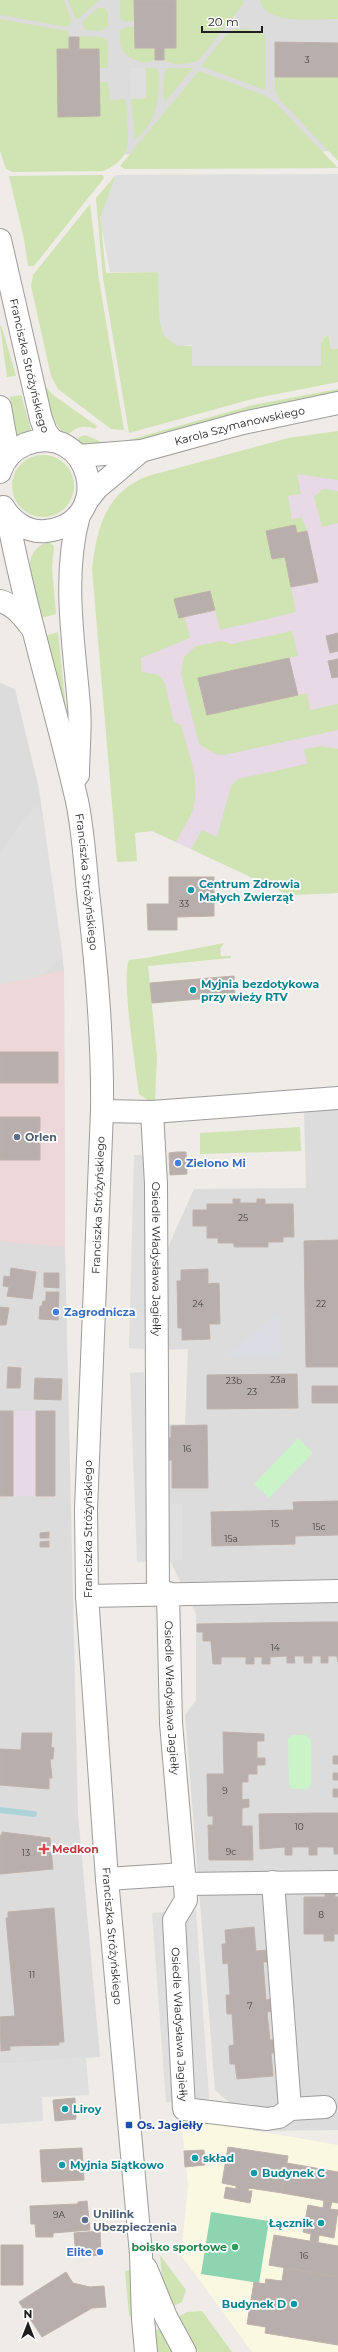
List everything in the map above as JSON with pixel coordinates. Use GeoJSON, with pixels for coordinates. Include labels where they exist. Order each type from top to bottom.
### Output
{"type":"FeatureCollection","features":[{"type":"Feature","properties":{"kind":"street","name":"Franciszka Stróżyńskiego"},"geometry":{"type":"LineString","coordinates":[[0,240],[41,419],[46,432],[53,441]]}},
{"type":"Feature","properties":{"kind":"street","name":"Karola Szymanowskiego"},"geometry":{"type":"LineString","coordinates":[[79,456],[141,451],[243,423],[338,403]]}},
{"type":"Feature","properties":{"kind":"street"},"geometry":{"type":"LineString","coordinates":[[0,407],[7,446],[3,465]]}},
{"type":"Feature","properties":{"kind":"street"},"geometry":{"type":"LineString","coordinates":[[3,465],[20,447],[36,441],[53,441],[67,446],[79,456]]}},
{"type":"Feature","properties":{"kind":"street","name":"Karola Szymanowskiego"},"geometry":{"type":"LineString","coordinates":[[83,509],[97,488],[141,451]]}},
{"type":"Feature","properties":{"kind":"street","name":"Franciszka Stróżyńskiego"},"geometry":{"type":"LineString","coordinates":[[77,803],[79,708],[71,620],[70,569],[72,549],[90,486],[87,470],[79,456]]}},
{"type":"Feature","properties":{"kind":"street","name":"Franciszka Stróżyńskiego"},"geometry":{"type":"LineString","coordinates":[[3,507],[8,563],[33,630],[77,803],[92,933],[102,1075],[102,1111],[86,1509],[87,1596],[107,1879],[141,2254],[143,2319],[146,2352]]}},
{"type":"Feature","properties":{"kind":"street"},"geometry":{"type":"LineString","coordinates":[[3,507],[23,526],[42,532],[56,530],[69,524],[83,509]]}},
{"type":"Feature","properties":{"kind":"street"},"geometry":{"type":"LineString","coordinates":[[8,563],[42,532]]}},
{"type":"Feature","properties":{"kind":"street"},"geometry":{"type":"LineString","coordinates":[[0,602],[9,604],[17,610],[33,630]]}},
{"type":"Feature","properties":{"kind":"street"},"geometry":{"type":"LineString","coordinates":[[102,1111],[152,1112],[338,1098]]}},
{"type":"Feature","properties":{"kind":"street","name":"Osiedle Władysława Jagiełły"},"geometry":{"type":"LineString","coordinates":[[152,1112],[156,1184],[163,1593],[171,1723],[186,1900],[174,1920],[184,2109],[267,2119],[279,2117],[290,2109],[325,2107]]}},
{"type":"Feature","properties":{"kind":"street"},"geometry":{"type":"LineString","coordinates":[[87,1596],[163,1593],[338,1591]]}},
{"type":"Feature","properties":{"kind":"street"},"geometry":{"type":"LineString","coordinates":[[107,1879],[338,1882]]}},
{"type":"Feature","properties":{"kind":"street"},"geometry":{"type":"LineString","coordinates":[[273,1882],[290,2109]]}},
{"type":"Feature","properties":{"kind":"street","name":"Franciszka Stróżyńskiego"},"geometry":{"type":"LineString","coordinates":[[141,2254],[166,2317],[185,2352]]}},
{"type":"Feature","properties":{"kind":"shaded area"},"geometry":{"type":"Polygon","coordinates":[[[0,0],[338,0],[338,151],[17,156],[0,49],[0,0]]]}},
{"type":"Feature","properties":{"kind":"shaded area"},"geometry":{"type":"Polygon","coordinates":[[[130,68],[146,68],[146,98],[131,99],[130,68]]]}},
{"type":"Feature","properties":{"kind":"shaded area"},"geometry":{"type":"Polygon","coordinates":[[[338,174],[338,349],[331,349],[330,335],[324,337],[321,342],[321,366],[192,366],[192,345],[177,346],[163,335],[159,317],[158,272],[110,272],[100,218],[116,175],[338,174]]]}},
{"type":"Feature","properties":{"kind":"shaded area"},"geometry":{"type":"Polygon","coordinates":[[[338,457],[338,893],[289,895],[152,831],[137,594],[175,495],[338,457]]]}},
{"type":"Feature","properties":{"kind":"shaded area"},"geometry":{"type":"Polygon","coordinates":[[[0,683],[15,689],[39,789],[64,970],[65,1247],[78,1814],[100,2057],[0,2064],[0,683]]]}},
{"type":"Feature","properties":{"kind":"shaded area"},"geometry":{"type":"Polygon","coordinates":[[[35,806],[42,810],[63,958],[40,976],[0,984],[0,852],[35,806]]]}},
{"type":"Feature","properties":{"kind":"shaded area"},"geometry":{"type":"Polygon","coordinates":[[[64,970],[65,1247],[4,1242],[0,1241],[0,984],[64,970]]]}},
{"type":"Feature","properties":{"kind":"shaded area"},"geometry":{"type":"Polygon","coordinates":[[[338,1108],[338,2130],[253,2131],[252,2104],[231,2104],[215,2090],[185,1715],[196,1700],[196,1614],[143,1505],[142,1425],[185,1424],[188,1349],[163,1350],[165,1254],[194,1189],[306,1188],[304,1109],[338,1108]]]}},
{"type":"Feature","properties":{"kind":"shaded area"},"geometry":{"type":"Polygon","coordinates":[[[134,1155],[148,1155],[144,1349],[129,1348],[134,1155]]]}},
{"type":"Feature","properties":{"kind":"shaded area"},"geometry":{"type":"Polygon","coordinates":[[[274,1316],[280,1316],[281,1356],[224,1357],[274,1316]]]}},
{"type":"Feature","properties":{"kind":"shaded area"},"geometry":{"type":"Polygon","coordinates":[[[144,1372],[151,1561],[137,1562],[130,1373],[144,1372]]]}},
{"type":"Feature","properties":{"kind":"shaded area"},"geometry":{"type":"Polygon","coordinates":[[[0,1411],[55,1411],[55,1496],[0,1496],[0,1411]]]}},
{"type":"Feature","properties":{"kind":"shaded area"},"geometry":{"type":"Polygon","coordinates":[[[167,1504],[182,1504],[182,1560],[168,1560],[167,1504]]]}},
{"type":"Feature","properties":{"kind":"shaded area"},"geometry":{"type":"Polygon","coordinates":[[[270,1870],[338,1870],[338,1877],[270,1877],[270,1870]]]}},
{"type":"Feature","properties":{"kind":"shaded area"},"geometry":{"type":"Polygon","coordinates":[[[196,1910],[209,2099],[166,2102],[152,1913],[196,1910]]]}},
{"type":"Feature","properties":{"kind":"shaded area"},"geometry":{"type":"Polygon","coordinates":[[[86,2057],[89,2095],[42,2097],[43,2121],[0,2124],[0,2064],[86,2057]]]}},
{"type":"Feature","properties":{"kind":"shaded area"},"geometry":{"type":"Polygon","coordinates":[[[181,2118],[338,2145],[338,2352],[252,2352],[181,2255],[188,2185],[181,2118]]]}},
{"type":"Feature","properties":{"kind":"green space"},"geometry":{"type":"Polygon","coordinates":[[[0,0],[64,0],[71,19],[70,24],[66,27],[0,15],[0,0]]]}},
{"type":"Feature","properties":{"kind":"green space"},"geometry":{"type":"Polygon","coordinates":[[[68,0],[99,0],[78,19],[75,18],[68,0]]]}},
{"type":"Feature","properties":{"kind":"green space"},"geometry":{"type":"Polygon","coordinates":[[[120,0],[134,0],[134,21],[127,22],[120,19],[120,0]]]}},
{"type":"Feature","properties":{"kind":"green space"},"geometry":{"type":"Polygon","coordinates":[[[176,0],[243,0],[244,3],[199,60],[186,64],[176,64],[164,60],[164,48],[176,48],[176,0]]]}},
{"type":"Feature","properties":{"kind":"green space"},"geometry":{"type":"Polygon","coordinates":[[[260,0],[338,0],[338,19],[306,20],[281,17],[271,14],[264,8],[260,0]]]}},
{"type":"Feature","properties":{"kind":"green space"},"geometry":{"type":"Polygon","coordinates":[[[98,8],[105,8],[108,12],[108,26],[100,31],[85,30],[82,22],[98,8]]]}},
{"type":"Feature","properties":{"kind":"green space"},"geometry":{"type":"Polygon","coordinates":[[[0,19],[68,31],[69,49],[58,117],[100,116],[100,82],[108,82],[110,100],[125,99],[128,138],[126,152],[123,157],[112,167],[103,171],[13,172],[6,169],[0,151],[0,19]]]}},
{"type":"Feature","properties":{"kind":"green space"},"geometry":{"type":"Polygon","coordinates":[[[127,27],[134,27],[135,48],[155,48],[155,60],[151,62],[141,62],[124,53],[120,44],[120,30],[127,27]]]}},
{"type":"Feature","properties":{"kind":"green space"},"geometry":{"type":"Polygon","coordinates":[[[235,29],[249,29],[265,35],[265,90],[201,66],[226,35],[235,29]]]}},
{"type":"Feature","properties":{"kind":"green space"},"geometry":{"type":"Polygon","coordinates":[[[79,37],[101,37],[108,41],[108,68],[99,68],[99,49],[79,49],[79,37]]]}},
{"type":"Feature","properties":{"kind":"green space"},"geometry":{"type":"Polygon","coordinates":[[[146,68],[156,68],[159,72],[156,109],[149,125],[135,140],[131,99],[146,98],[146,68]]]}},
{"type":"Feature","properties":{"kind":"green space"},"geometry":{"type":"Polygon","coordinates":[[[168,68],[193,68],[165,102],[163,98],[164,73],[168,68]]]}},
{"type":"Feature","properties":{"kind":"green space"},"geometry":{"type":"Polygon","coordinates":[[[199,71],[264,95],[276,103],[338,168],[125,169],[120,166],[199,71]]]}},
{"type":"Feature","properties":{"kind":"green space"},"geometry":{"type":"Polygon","coordinates":[[[275,77],[338,77],[338,161],[279,99],[275,89],[275,77]]]}},
{"type":"Feature","properties":{"kind":"green space"},"geometry":{"type":"Polygon","coordinates":[[[103,175],[104,178],[34,266],[28,266],[24,239],[9,176],[103,175]]]}},
{"type":"Feature","properties":{"kind":"green space"},"geometry":{"type":"Polygon","coordinates":[[[116,175],[103,220],[102,236],[106,273],[164,272],[161,308],[164,331],[170,339],[179,345],[192,346],[192,366],[321,365],[321,343],[325,337],[329,335],[331,349],[338,349],[338,382],[252,399],[129,433],[103,278],[96,198],[116,175]]]}},
{"type":"Feature","properties":{"kind":"green space"},"geometry":{"type":"Polygon","coordinates":[[[90,204],[99,280],[124,430],[111,429],[58,389],[51,376],[31,286],[33,275],[90,204]]]}},
{"type":"Feature","properties":{"kind":"green space"},"geometry":{"type":"Polygon","coordinates":[[[0,325],[2,328],[16,376],[7,377],[0,325]]]}},
{"type":"Feature","properties":{"kind":"green space"},"geometry":{"type":"Polygon","coordinates":[[[45,386],[53,395],[97,426],[95,429],[81,427],[75,429],[69,434],[64,435],[49,413],[40,387],[45,386]]]}},
{"type":"Feature","properties":{"kind":"green space"},"geometry":{"type":"Polygon","coordinates":[[[338,389],[338,392],[250,410],[130,444],[129,440],[253,405],[338,389]]]}},
{"type":"Feature","properties":{"kind":"green space"},"geometry":{"type":"Polygon","coordinates":[[[21,395],[31,430],[15,436],[10,397],[21,395]]]}},
{"type":"Feature","properties":{"kind":"green space"},"geometry":{"type":"Polygon","coordinates":[[[338,431],[338,480],[297,474],[301,494],[288,496],[292,520],[302,517],[307,531],[297,533],[295,526],[285,557],[296,612],[220,630],[215,610],[185,617],[190,638],[141,658],[142,672],[159,675],[165,684],[174,722],[181,725],[195,777],[195,799],[193,809],[176,842],[152,831],[135,833],[137,861],[117,862],[92,569],[97,539],[106,513],[113,501],[122,491],[148,476],[288,438],[338,431]]]}},
{"type":"Feature","properties":{"kind":"green space"},"geometry":{"type":"Polygon","coordinates":[[[85,435],[104,443],[84,448],[77,442],[79,437],[85,435]]]}},
{"type":"Feature","properties":{"kind":"green space"},"geometry":{"type":"Polygon","coordinates":[[[43,455],[55,457],[65,464],[72,474],[74,486],[72,498],[65,508],[55,515],[43,517],[31,515],[21,508],[14,498],[12,486],[14,474],[21,464],[31,457],[43,455]]]}},
{"type":"Feature","properties":{"kind":"green space"},"geometry":{"type":"Polygon","coordinates":[[[323,489],[338,491],[338,523],[322,527],[314,497],[323,489]]]}},
{"type":"Feature","properties":{"kind":"green space"},"geometry":{"type":"Polygon","coordinates":[[[49,542],[54,546],[52,568],[56,614],[41,618],[32,586],[30,564],[33,554],[39,547],[49,542]]]}},
{"type":"Feature","properties":{"kind":"green space"},"geometry":{"type":"Polygon","coordinates":[[[292,631],[298,656],[198,678],[207,715],[307,693],[310,710],[338,704],[338,730],[224,755],[215,754],[199,744],[181,674],[184,657],[196,646],[221,641],[232,644],[292,631]]]}},
{"type":"Feature","properties":{"kind":"green space"},"geometry":{"type":"Polygon","coordinates":[[[58,632],[66,710],[62,711],[45,636],[58,632]]]}},
{"type":"Feature","properties":{"kind":"green space"},"geometry":{"type":"Polygon","coordinates":[[[322,746],[338,749],[338,893],[289,895],[191,849],[202,830],[217,837],[231,786],[238,779],[307,764],[304,749],[322,746]]]}},
{"type":"Feature","properties":{"kind":"green space"},"geometry":{"type":"Polygon","coordinates":[[[224,943],[220,949],[221,956],[231,956],[231,958],[148,966],[157,1057],[155,1101],[149,1101],[139,1094],[132,1045],[127,984],[127,969],[129,960],[224,943]]]}},
{"type":"Feature","properties":{"kind":"green space"},"geometry":{"type":"Polygon","coordinates":[[[300,1127],[301,1151],[200,1154],[200,1133],[300,1127]]]}},
{"type":"Feature","properties":{"kind":"green space"},"geometry":{"type":"Polygon","coordinates":[[[298,1438],[313,1453],[269,1498],[254,1484],[298,1438]]]}},
{"type":"Feature","properties":{"kind":"green space"},"geometry":{"type":"Polygon","coordinates":[[[291,1735],[305,1735],[311,1740],[311,1785],[307,1789],[292,1789],[289,1785],[288,1739],[291,1735]]]}},
{"type":"Feature","properties":{"kind":"green space","name":"boisko sportowe"},"geometry":{"type":"Polygon","coordinates":[[[211,2212],[269,2221],[259,2283],[201,2274],[211,2212]]]}},
{"type":"Feature","properties":{"kind":"green space"},"geometry":{"type":"Polygon","coordinates":[[[160,2255],[186,2290],[182,2302],[171,2307],[162,2277],[160,2255]]]}},
{"type":"Feature","properties":{"kind":"green space"},"geometry":{"type":"Polygon","coordinates":[[[131,2270],[135,2319],[129,2315],[125,2271],[131,2270]]]}},
{"type":"Feature","properties":{"kind":"green space"},"geometry":{"type":"Polygon","coordinates":[[[202,2311],[232,2352],[198,2352],[176,2318],[187,2312],[202,2311]]]}},
{"type":"Feature","properties":{"kind":"green space"},"geometry":{"type":"Polygon","coordinates":[[[160,2329],[177,2352],[156,2352],[154,2331],[160,2329]]]}},
{"type":"Feature","properties":{"kind":"building"},"geometry":{"type":"Polygon","coordinates":[[[134,0],[176,0],[176,48],[164,48],[164,60],[155,60],[155,48],[135,48],[134,0]]]}},
{"type":"Feature","properties":{"kind":"building"},"geometry":{"type":"Polygon","coordinates":[[[69,37],[79,37],[79,49],[99,49],[100,116],[58,117],[57,49],[69,49],[69,37]]]}},
{"type":"Feature","properties":{"kind":"building"},"geometry":{"type":"Polygon","coordinates":[[[275,42],[338,43],[338,77],[275,77],[275,42]]]}},
{"type":"Feature","properties":{"kind":"building"},"geometry":{"type":"Polygon","coordinates":[[[295,525],[297,533],[307,531],[318,582],[291,587],[285,557],[272,559],[266,531],[295,525]]]}},
{"type":"Feature","properties":{"kind":"building"},"geometry":{"type":"Polygon","coordinates":[[[210,591],[215,610],[179,618],[174,599],[210,591]]]}},
{"type":"Feature","properties":{"kind":"building"},"geometry":{"type":"Polygon","coordinates":[[[338,633],[338,651],[330,653],[326,636],[338,633]]]}},
{"type":"Feature","properties":{"kind":"building"},"geometry":{"type":"Polygon","coordinates":[[[289,658],[298,695],[207,715],[198,678],[289,658]]]}},
{"type":"Feature","properties":{"kind":"building"},"geometry":{"type":"Polygon","coordinates":[[[338,659],[338,677],[332,678],[328,661],[338,659]]]}},
{"type":"Feature","properties":{"kind":"building","name":"Centrum Zdrowia Małych Zwierząt"},"geometry":{"type":"Polygon","coordinates":[[[169,877],[214,877],[214,916],[177,917],[177,930],[148,930],[147,904],[169,904],[169,877]]]}},
{"type":"Feature","properties":{"kind":"building","name":"Myjnia bezdotykowa przy wieży RTV"},"geometry":{"type":"Polygon","coordinates":[[[234,976],[235,996],[152,1003],[150,983],[234,976]]]}},
{"type":"Feature","properties":{"kind":"building"},"geometry":{"type":"Polygon","coordinates":[[[0,1052],[58,1052],[58,1083],[0,1083],[0,1052]]]}},
{"type":"Feature","properties":{"kind":"building"},"geometry":{"type":"Polygon","coordinates":[[[0,1117],[40,1117],[40,1160],[0,1160],[0,1117]]]}},
{"type":"Feature","properties":{"kind":"building","name":"Zielono Mi"},"geometry":{"type":"Polygon","coordinates":[[[186,1152],[187,1174],[170,1175],[169,1153],[186,1152]]]}},
{"type":"Feature","properties":{"kind":"building"},"geometry":{"type":"Polygon","coordinates":[[[233,1199],[240,1199],[240,1203],[257,1203],[257,1199],[265,1199],[265,1204],[293,1204],[294,1237],[283,1237],[283,1242],[268,1242],[268,1247],[234,1247],[234,1243],[218,1243],[218,1238],[207,1238],[207,1226],[193,1226],[193,1210],[207,1210],[207,1204],[233,1204],[233,1199]]]}},
{"type":"Feature","properties":{"kind":"building"},"geometry":{"type":"Polygon","coordinates":[[[338,1240],[338,1367],[306,1367],[304,1241],[338,1240]]]}},
{"type":"Feature","properties":{"kind":"building"},"geometry":{"type":"Polygon","coordinates":[[[11,1268],[36,1272],[32,1299],[7,1296],[9,1287],[3,1286],[4,1276],[10,1277],[11,1268]]]}},
{"type":"Feature","properties":{"kind":"building"},"geometry":{"type":"Polygon","coordinates":[[[208,1269],[208,1284],[219,1283],[220,1324],[209,1324],[210,1339],[182,1340],[182,1328],[178,1328],[177,1281],[181,1281],[181,1270],[208,1269]]]}},
{"type":"Feature","properties":{"kind":"building"},"geometry":{"type":"Polygon","coordinates":[[[44,1273],[59,1273],[59,1288],[44,1287],[44,1273]]]}},
{"type":"Feature","properties":{"kind":"building"},"geometry":{"type":"Polygon","coordinates":[[[46,1292],[59,1292],[58,1320],[39,1319],[40,1306],[42,1306],[43,1301],[46,1301],[46,1292]]]}},
{"type":"Feature","properties":{"kind":"building"},"geometry":{"type":"Polygon","coordinates":[[[0,1307],[9,1308],[6,1325],[0,1325],[0,1307]]]}},
{"type":"Feature","properties":{"kind":"building"},"geometry":{"type":"Polygon","coordinates":[[[8,1367],[21,1368],[20,1388],[7,1388],[8,1367]]]}},
{"type":"Feature","properties":{"kind":"building"},"geometry":{"type":"Polygon","coordinates":[[[297,1374],[298,1408],[207,1409],[207,1375],[297,1374]]]}},
{"type":"Feature","properties":{"kind":"building"},"geometry":{"type":"Polygon","coordinates":[[[35,1378],[62,1379],[61,1400],[34,1399],[35,1378]]]}},
{"type":"Feature","properties":{"kind":"building"},"geometry":{"type":"Polygon","coordinates":[[[312,1386],[338,1386],[338,1403],[312,1403],[312,1386]]]}},
{"type":"Feature","properties":{"kind":"building"},"geometry":{"type":"Polygon","coordinates":[[[0,1411],[13,1411],[13,1496],[0,1496],[0,1411]]]}},
{"type":"Feature","properties":{"kind":"building"},"geometry":{"type":"Polygon","coordinates":[[[36,1411],[55,1411],[55,1496],[36,1496],[36,1411]]]}},
{"type":"Feature","properties":{"kind":"building"},"geometry":{"type":"Polygon","coordinates":[[[207,1425],[208,1488],[172,1488],[172,1460],[166,1460],[166,1438],[171,1438],[171,1426],[207,1425]]]}},
{"type":"Feature","properties":{"kind":"building"},"geometry":{"type":"Polygon","coordinates":[[[338,1501],[338,1535],[295,1536],[295,1544],[212,1546],[211,1512],[294,1510],[293,1502],[338,1501]]]}},
{"type":"Feature","properties":{"kind":"building"},"geometry":{"type":"Polygon","coordinates":[[[49,1532],[49,1538],[40,1538],[40,1533],[49,1532]]]}},
{"type":"Feature","properties":{"kind":"building"},"geometry":{"type":"Polygon","coordinates":[[[49,1541],[49,1547],[40,1547],[40,1542],[49,1541]]]}},
{"type":"Feature","properties":{"kind":"building"},"geometry":{"type":"Polygon","coordinates":[[[338,1622],[338,1662],[337,1656],[328,1656],[328,1663],[321,1663],[321,1656],[312,1656],[312,1663],[304,1663],[304,1656],[294,1656],[295,1663],[287,1663],[287,1656],[270,1657],[270,1664],[262,1664],[262,1657],[254,1657],[254,1664],[246,1664],[246,1657],[221,1657],[221,1664],[213,1664],[211,1641],[203,1641],[203,1632],[197,1632],[197,1624],[338,1622]]]}},
{"type":"Feature","properties":{"kind":"building"},"geometry":{"type":"Polygon","coordinates":[[[223,1732],[264,1734],[264,1741],[257,1741],[257,1758],[265,1758],[265,1765],[257,1765],[257,1774],[248,1774],[248,1782],[242,1782],[242,1800],[249,1799],[249,1807],[242,1808],[242,1826],[252,1826],[253,1860],[209,1860],[208,1825],[213,1825],[213,1816],[208,1816],[207,1774],[224,1774],[223,1732]]]}},
{"type":"Feature","properties":{"kind":"building"},"geometry":{"type":"Polygon","coordinates":[[[22,1733],[52,1733],[51,1747],[54,1748],[53,1759],[50,1759],[52,1778],[49,1778],[49,1789],[0,1785],[0,1749],[21,1750],[22,1733]]]}},
{"type":"Feature","properties":{"kind":"building"},"geometry":{"type":"Polygon","coordinates":[[[333,1756],[338,1756],[338,1764],[333,1764],[333,1756]]]}},
{"type":"Feature","properties":{"kind":"building"},"geometry":{"type":"Polygon","coordinates":[[[333,1773],[338,1773],[338,1780],[333,1780],[333,1773]]]}},
{"type":"Feature","properties":{"kind":"building"},"geometry":{"type":"Polygon","coordinates":[[[333,1789],[338,1789],[338,1797],[333,1797],[333,1789]]]}},
{"type":"Feature","properties":{"kind":"building"},"geometry":{"type":"Polygon","coordinates":[[[338,1813],[338,1854],[334,1854],[334,1847],[317,1847],[317,1855],[309,1855],[309,1847],[292,1847],[292,1855],[285,1855],[285,1847],[260,1849],[259,1814],[338,1813]]]}},
{"type":"Feature","properties":{"kind":"building"},"geometry":{"type":"Polygon","coordinates":[[[2,1832],[50,1838],[53,1869],[0,1874],[0,1835],[2,1835],[2,1832]]]}},
{"type":"Feature","properties":{"kind":"building"},"geometry":{"type":"Polygon","coordinates":[[[325,1892],[335,1892],[335,1897],[338,1897],[338,1934],[334,1934],[334,1941],[324,1941],[324,1934],[304,1934],[304,1897],[325,1897],[325,1892]]]}},
{"type":"Feature","properties":{"kind":"building"},"geometry":{"type":"Polygon","coordinates":[[[54,1908],[64,2042],[59,2042],[59,2045],[10,2046],[10,2050],[1,2051],[0,2017],[15,2016],[6,1918],[8,1918],[8,1912],[54,1908]]]}},
{"type":"Feature","properties":{"kind":"building"},"geometry":{"type":"Polygon","coordinates":[[[254,1927],[256,1951],[268,1950],[269,1962],[263,1962],[266,2000],[272,1999],[273,2011],[267,2012],[270,2040],[275,2040],[276,2053],[271,2053],[273,2076],[237,2079],[235,2064],[230,2064],[229,2046],[234,2045],[232,2014],[227,2014],[226,1995],[230,1995],[228,1963],[223,1964],[222,1944],[226,1944],[225,1930],[254,1927]]]}},
{"type":"Feature","properties":{"kind":"building","name":"Liroy"},"geometry":{"type":"Polygon","coordinates":[[[75,2098],[76,2119],[55,2121],[53,2100],[75,2098]]]}},
{"type":"Feature","properties":{"kind":"building","name":"Budynek C"},"geometry":{"type":"Polygon","coordinates":[[[228,2147],[288,2156],[282,2193],[249,2188],[248,2191],[252,2191],[250,2203],[224,2198],[226,2187],[236,2189],[236,2186],[222,2183],[228,2147]]]}},
{"type":"Feature","properties":{"kind":"building","name":"Myjnia 5iątkowo"},"geometry":{"type":"Polygon","coordinates":[[[82,2148],[84,2180],[42,2182],[40,2150],[82,2148]]]}},
{"type":"Feature","properties":{"kind":"building","name":"skład"},"geometry":{"type":"Polygon","coordinates":[[[204,2150],[205,2165],[185,2167],[184,2151],[204,2150]]]}},
{"type":"Feature","properties":{"kind":"building"},"geometry":{"type":"Polygon","coordinates":[[[287,2163],[338,2172],[338,2203],[282,2193],[287,2163]]]}},
{"type":"Feature","properties":{"kind":"building","name":"Łącznik"},"geometry":{"type":"Polygon","coordinates":[[[324,2200],[332,2202],[330,2209],[338,2210],[334,2238],[319,2235],[318,2243],[310,2241],[311,2234],[303,2232],[308,2205],[323,2208],[324,2200]]]}},
{"type":"Feature","properties":{"kind":"building"},"geometry":{"type":"Polygon","coordinates":[[[87,2201],[90,2230],[53,2233],[53,2237],[36,2237],[35,2224],[31,2224],[30,2206],[78,2204],[78,2202],[87,2201]]]}},
{"type":"Feature","properties":{"kind":"building"},"geometry":{"type":"Polygon","coordinates":[[[100,2231],[101,2255],[76,2257],[74,2233],[100,2231]]]}},
{"type":"Feature","properties":{"kind":"building"},"geometry":{"type":"Polygon","coordinates":[[[274,2235],[338,2246],[338,2277],[269,2265],[274,2235]]]}},
{"type":"Feature","properties":{"kind":"building"},"geometry":{"type":"Polygon","coordinates":[[[1,2245],[23,2245],[23,2285],[1,2285],[1,2245]]]}},
{"type":"Feature","properties":{"kind":"building","name":"Budynek D"},"geometry":{"type":"Polygon","coordinates":[[[284,2268],[338,2277],[338,2345],[265,2333],[266,2327],[247,2324],[254,2282],[265,2284],[266,2279],[282,2281],[284,2268]]]}},
{"type":"Feature","properties":{"kind":"building"},"geometry":{"type":"Polygon","coordinates":[[[66,2272],[73,2283],[90,2287],[104,2286],[106,2307],[92,2308],[42,2337],[19,2302],[66,2272]]]}},
{"type":"Feature","properties":{"kind":"waterway"},"geometry":{"type":"LineString","coordinates":[[0,1810],[34,1814]]}},
{"type":"Feature","properties":{"kind":"place","name":"Centrum Zdrowia Małych Zwierząt"},"geometry":{"type":"Point","coordinates":[191,890]}},
{"type":"Feature","properties":{"kind":"place","name":"Myjnia bezdotykowa przy wieży RTV"},"geometry":{"type":"Point","coordinates":[193,990]}},
{"type":"Feature","properties":{"kind":"place","name":"Orlen"},"geometry":{"type":"Point","coordinates":[17,1137]}},
{"type":"Feature","properties":{"kind":"place","name":"Zielono Mi"},"geometry":{"type":"Point","coordinates":[178,1163]}},
{"type":"Feature","properties":{"kind":"place","name":"Zagrodnicza"},"geometry":{"type":"Point","coordinates":[56,1312]}},
{"type":"Feature","properties":{"kind":"place","name":"Medkon"},"geometry":{"type":"Point","coordinates":[44,1849]}},
{"type":"Feature","properties":{"kind":"place","name":"Liroy"},"geometry":{"type":"Point","coordinates":[65,2109]}},
{"type":"Feature","properties":{"kind":"place","name":"Os. Jagiełły"},"geometry":{"type":"Point","coordinates":[129,2125]}},
{"type":"Feature","properties":{"kind":"place","name":"skład"},"geometry":{"type":"Point","coordinates":[195,2158]}},
{"type":"Feature","properties":{"kind":"place","name":"Myjnia 5iątkowo"},"geometry":{"type":"Point","coordinates":[62,2165]}},
{"type":"Feature","properties":{"kind":"place","name":"Budynek C"},"geometry":{"type":"Point","coordinates":[254,2173]}},
{"type":"Feature","properties":{"kind":"place","name":"Unilink Ubezpieczenia"},"geometry":{"type":"Point","coordinates":[85,2220]}},
{"type":"Feature","properties":{"kind":"place","name":"Łącznik"},"geometry":{"type":"Point","coordinates":[321,2223]}},
{"type":"Feature","properties":{"kind":"place","name":"boisko sportowe"},"geometry":{"type":"Point","coordinates":[235,2247]}},
{"type":"Feature","properties":{"kind":"place","name":"Elite"},"geometry":{"type":"Point","coordinates":[100,2252]}},
{"type":"Feature","properties":{"kind":"place","name":"Budynek D"},"geometry":{"type":"Point","coordinates":[294,2304]}}]}
